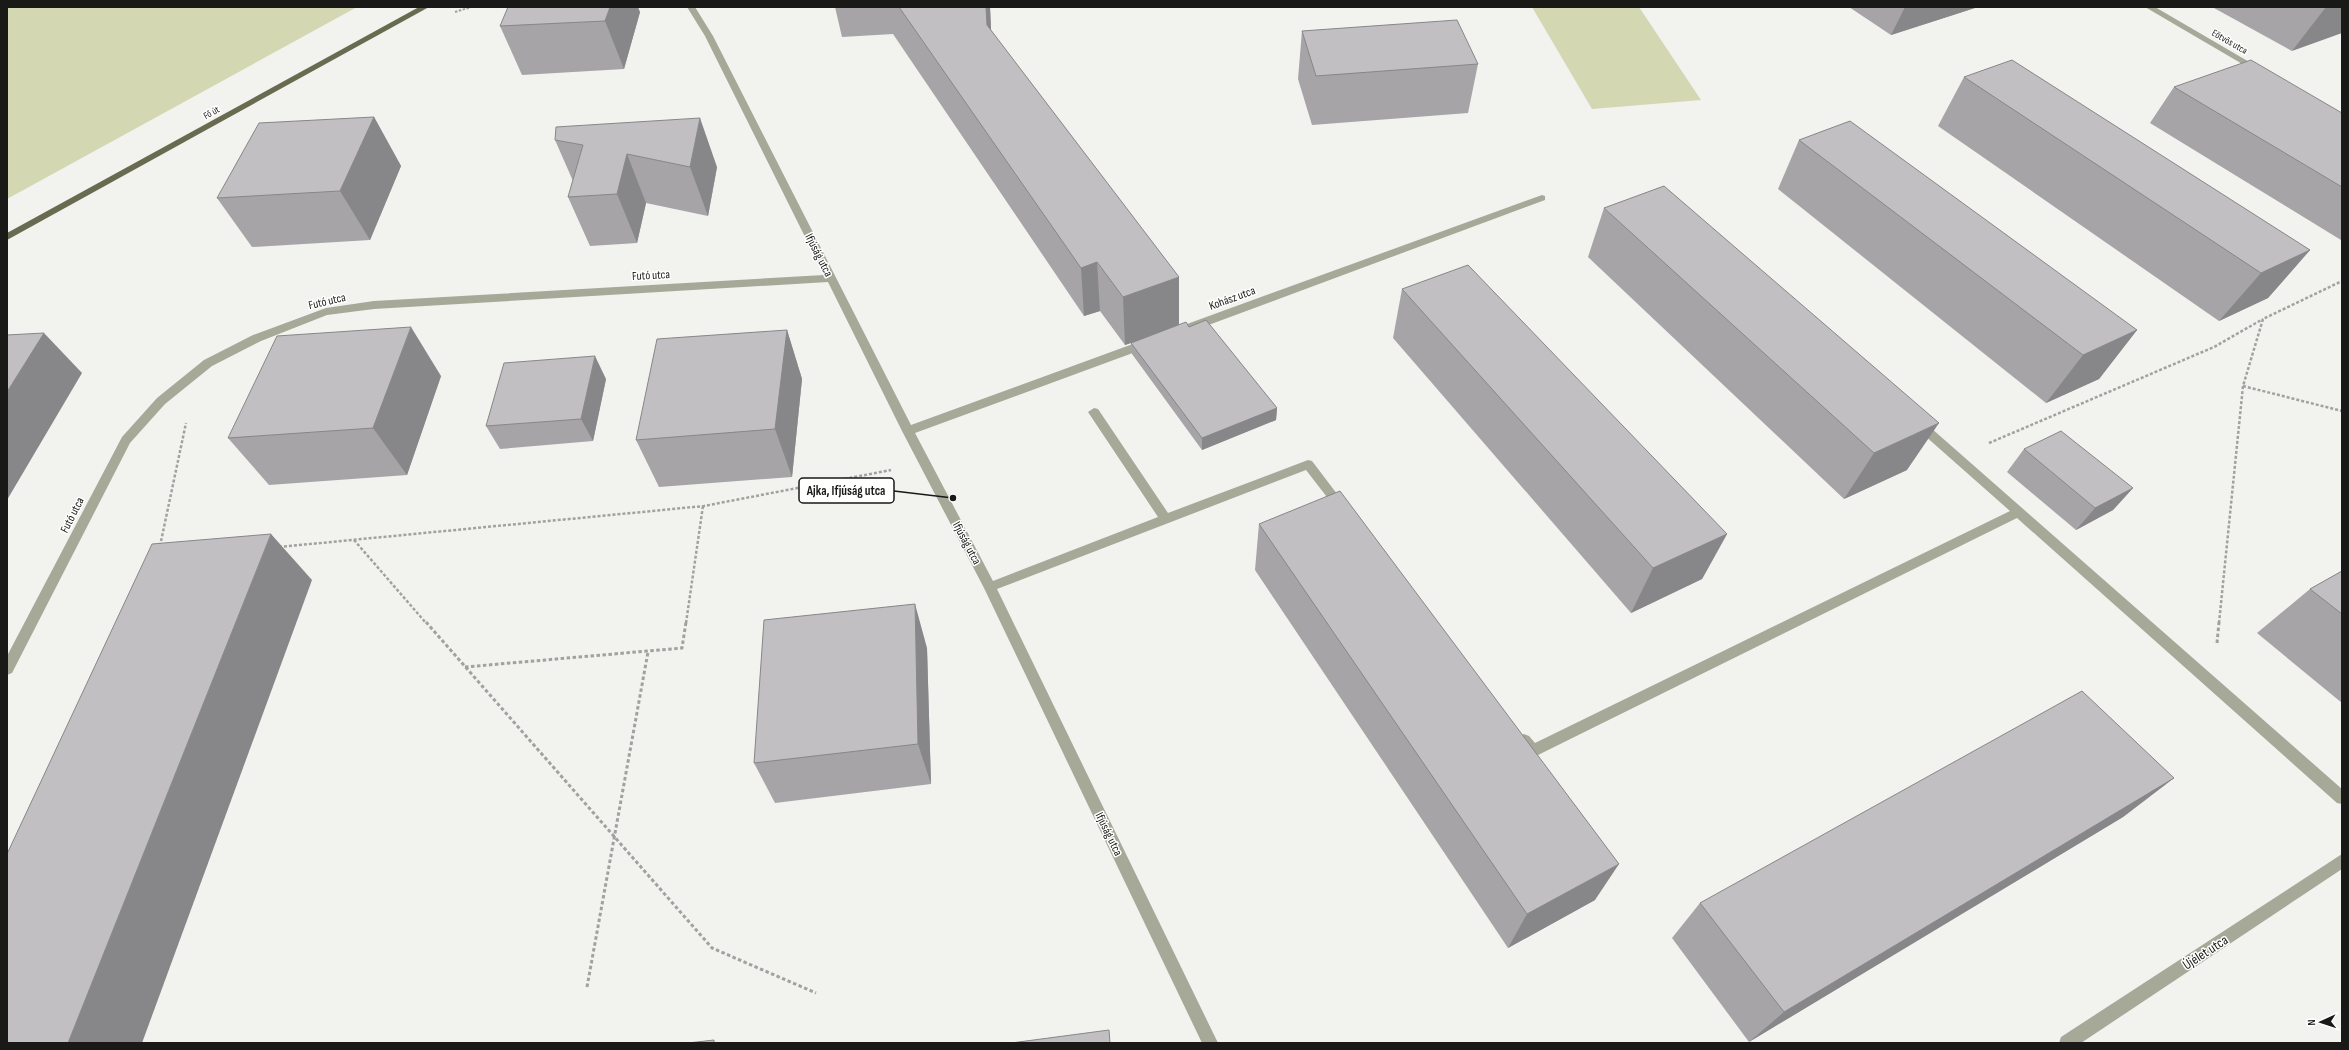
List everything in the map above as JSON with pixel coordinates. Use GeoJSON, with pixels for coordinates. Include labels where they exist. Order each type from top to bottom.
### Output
{"type":"FeatureCollection","features":[{"type":"Feature","properties":{"kind":"main road","name":"Fő út"},"geometry":{"type":"LineString","coordinates":[[7,237],[425,7]]}},
{"type":"Feature","properties":{"kind":"street","name":"Ifjúság utca"},"geometry":{"type":"LineString","coordinates":[[691,7],[709,36],[908,431],[990,587],[1210,1043]]}},
{"type":"Feature","properties":{"kind":"street","name":"Eötvös utca"},"geometry":{"type":"LineString","coordinates":[[2150,7],[2269,76]]}},
{"type":"Feature","properties":{"kind":"street","name":"Kohász utca"},"geometry":{"type":"LineString","coordinates":[[1184,329],[1542,198]]}},
{"type":"Feature","properties":{"kind":"street","name":"Futó utca"},"geometry":{"type":"LineString","coordinates":[[7,670],[126,440],[161,401],[208,363],[257,338],[326,312],[374,305],[831,278]]}},
{"type":"Feature","properties":{"kind":"street"},"geometry":{"type":"LineString","coordinates":[[908,431],[1154,340]]}},
{"type":"Feature","properties":{"kind":"street"},"geometry":{"type":"LineString","coordinates":[[1094,412],[1166,519]]}},
{"type":"Feature","properties":{"kind":"street"},"geometry":{"type":"LineString","coordinates":[[1909,415],[2342,798]]}},
{"type":"Feature","properties":{"kind":"street"},"geometry":{"type":"LineString","coordinates":[[990,587],[1308,464],[1347,514]]}},
{"type":"Feature","properties":{"kind":"street"},"geometry":{"type":"LineString","coordinates":[[1518,732],[1533,751],[2019,512]]}},
{"type":"Feature","properties":{"kind":"street","name":"Újélet utca"},"geometry":{"type":"LineString","coordinates":[[2067,1043],[2342,862]]}},
{"type":"Feature","properties":{"kind":"path"},"geometry":{"type":"LineString","coordinates":[[1956,457],[2214,347],[2264,319],[2342,281]]}},
{"type":"Feature","properties":{"kind":"path"},"geometry":{"type":"LineString","coordinates":[[2212,684],[2243,386],[2264,319]]}},
{"type":"Feature","properties":{"kind":"path"},"geometry":{"type":"LineString","coordinates":[[2243,386],[2342,411]]}},
{"type":"Feature","properties":{"kind":"path"},"geometry":{"type":"LineString","coordinates":[[159,551],[188,417]]}},
{"type":"Feature","properties":{"kind":"path"},"geometry":{"type":"LineString","coordinates":[[275,547],[703,506],[925,464]]}},
{"type":"Feature","properties":{"kind":"path"},"geometry":{"type":"LineString","coordinates":[[465,667],[682,648],[703,506]]}},
{"type":"Feature","properties":{"kind":"path"},"geometry":{"type":"LineString","coordinates":[[354,540],[712,948],[816,993]]}},
{"type":"Feature","properties":{"kind":"path"},"geometry":{"type":"LineString","coordinates":[[587,987],[648,652]]}},
{"type":"Feature","properties":{"kind":"green space"},"geometry":{"type":"Polygon","coordinates":[[[7,7],[357,7],[7,199],[7,7]]]}},
{"type":"Feature","properties":{"kind":"green space"},"geometry":{"type":"Polygon","coordinates":[[[1532,7],[1639,7],[1701,100],[1592,109],[1532,7]]]}},
{"type":"Feature","properties":{"kind":"building"},"geometry":{"type":"Polygon","coordinates":[[[508,7],[610,7],[605,21],[500,26],[508,7]]]}},
{"type":"Feature","properties":{"kind":"building"},"geometry":{"type":"Polygon","coordinates":[[[899,7],[986,7],[987,25],[1179,277],[1123,297],[1097,262],[1081,268],[899,7]]]}},
{"type":"Feature","properties":{"kind":"building"},"geometry":{"type":"Polygon","coordinates":[[[1457,20],[1478,64],[1316,76],[1302,31],[1457,20]]]}},
{"type":"Feature","properties":{"kind":"building"},"geometry":{"type":"Polygon","coordinates":[[[2012,60],[2310,250],[2261,273],[1964,77],[2012,60]]]}},
{"type":"Feature","properties":{"kind":"building"},"geometry":{"type":"Polygon","coordinates":[[[2251,60],[2342,113],[2342,187],[2174,87],[2251,60]]]}},
{"type":"Feature","properties":{"kind":"building"},"geometry":{"type":"Polygon","coordinates":[[[374,117],[340,191],[217,198],[259,123],[374,117]]]}},
{"type":"Feature","properties":{"kind":"building"},"geometry":{"type":"Polygon","coordinates":[[[700,118],[690,167],[627,154],[617,194],[568,197],[583,145],[555,140],[556,127],[700,118]]]}},
{"type":"Feature","properties":{"kind":"building"},"geometry":{"type":"Polygon","coordinates":[[[1850,121],[2137,330],[2083,355],[1799,140],[1850,121]]]}},
{"type":"Feature","properties":{"kind":"building"},"geometry":{"type":"Polygon","coordinates":[[[1664,186],[1939,423],[1874,453],[1604,208],[1664,186]]]}},
{"type":"Feature","properties":{"kind":"building"},"geometry":{"type":"Polygon","coordinates":[[[1468,265],[1727,534],[1653,568],[1402,289],[1468,265]]]}},
{"type":"Feature","properties":{"kind":"building"},"geometry":{"type":"Polygon","coordinates":[[[1206,320],[1277,408],[1202,438],[1131,343],[1186,322],[1189,327],[1206,320]]]}},
{"type":"Feature","properties":{"kind":"building"},"geometry":{"type":"Polygon","coordinates":[[[411,327],[373,428],[228,438],[277,336],[411,327]]]}},
{"type":"Feature","properties":{"kind":"building"},"geometry":{"type":"Polygon","coordinates":[[[787,330],[775,429],[636,440],[657,339],[787,330]]]}},
{"type":"Feature","properties":{"kind":"building"},"geometry":{"type":"Polygon","coordinates":[[[44,333],[7,392],[7,335],[44,333]]]}},
{"type":"Feature","properties":{"kind":"building"},"geometry":{"type":"Polygon","coordinates":[[[595,356],[581,419],[486,426],[504,363],[595,356]]]}},
{"type":"Feature","properties":{"kind":"building"},"geometry":{"type":"Polygon","coordinates":[[[2061,431],[2133,488],[2095,508],[2024,449],[2061,431]]]}},
{"type":"Feature","properties":{"kind":"building"},"geometry":{"type":"Polygon","coordinates":[[[1340,491],[1619,864],[1527,914],[1259,524],[1340,491]]]}},
{"type":"Feature","properties":{"kind":"building"},"geometry":{"type":"Polygon","coordinates":[[[271,534],[68,1043],[7,1043],[7,854],[152,544],[271,534]]]}},
{"type":"Feature","properties":{"kind":"building"},"geometry":{"type":"Polygon","coordinates":[[[2342,571],[2342,614],[2310,589],[2342,571]]]}},
{"type":"Feature","properties":{"kind":"building"},"geometry":{"type":"Polygon","coordinates":[[[915,604],[918,744],[754,763],[764,620],[915,604]]]}},
{"type":"Feature","properties":{"kind":"building"},"geometry":{"type":"Polygon","coordinates":[[[2082,691],[2174,778],[1784,1012],[1700,903],[2082,691]]]}},
{"type":"Feature","properties":{"kind":"building"},"geometry":{"type":"Polygon","coordinates":[[[1109,1030],[1110,1043],[1011,1043],[1109,1030]]]}},
{"type":"Feature","properties":{"kind":"building"},"geometry":{"type":"Polygon","coordinates":[[[714,1040],[714,1043],[688,1043],[714,1040]]]}},
{"type":"Feature","properties":{"kind":"place","name":"Ajka, Ifjúság utca"},"geometry":{"type":"Point","coordinates":[953,498]}}]}
